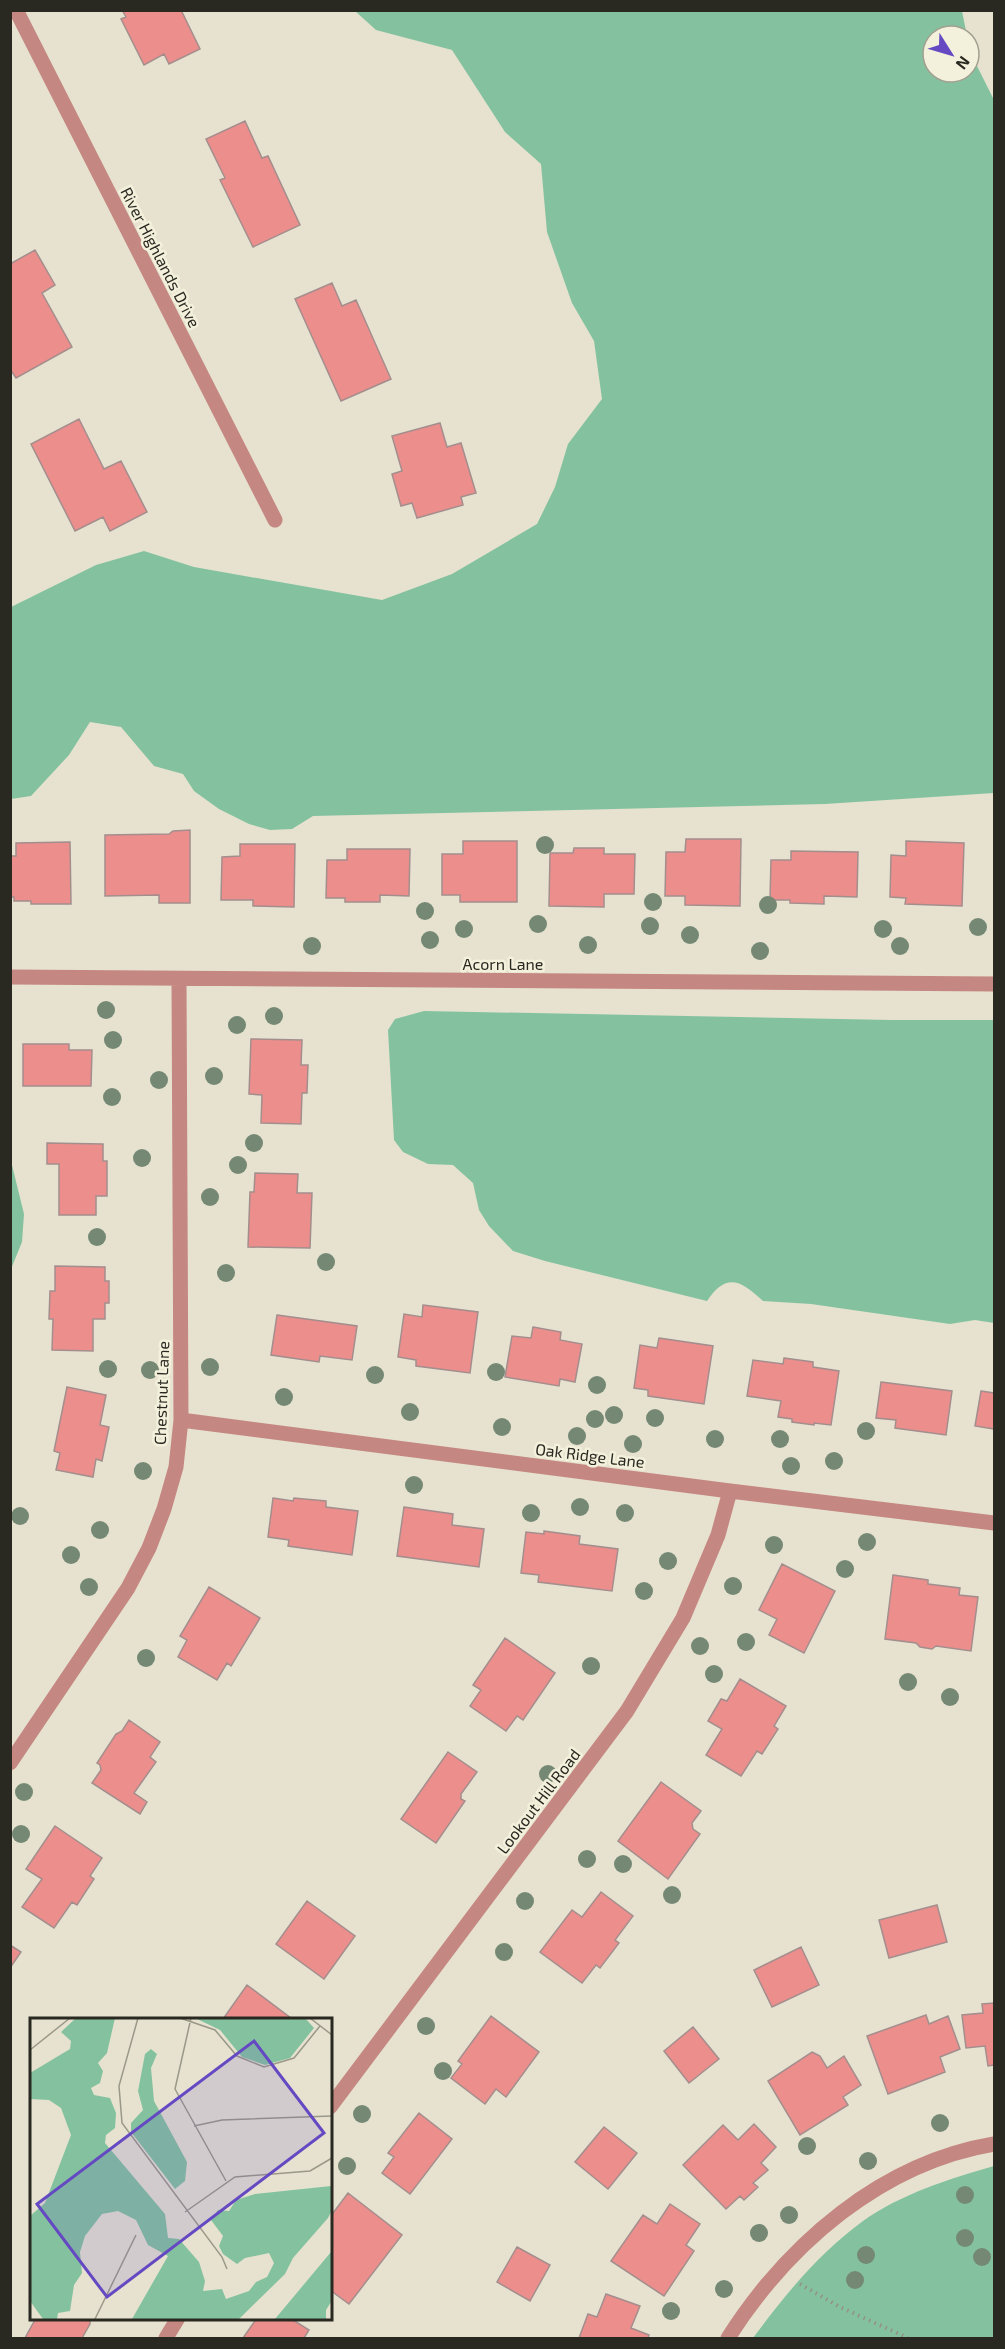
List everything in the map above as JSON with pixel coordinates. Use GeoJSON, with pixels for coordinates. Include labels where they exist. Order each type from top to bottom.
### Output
{"type":"FeatureCollection","features":[{"type":"Feature","properties":{"kind":"street","name":"River Highlands Drive"},"geometry":{"type":"LineString","coordinates":[[16,10],[275,520]]}},
{"type":"Feature","properties":{"kind":"street","name":"Acorn Lane"},"geometry":{"type":"LineString","coordinates":[[10,977],[994,984]]}},
{"type":"Feature","properties":{"kind":"street","name":"Chestnut Lane"},"geometry":{"type":"LineString","coordinates":[[10,1763],[128,1588],[149,1548],[164,1509],[176,1467],[181,1420],[179,979]]}},
{"type":"Feature","properties":{"kind":"street","name":"Oak Ridge Lane"},"geometry":{"type":"LineString","coordinates":[[181,1420],[994,1523]]}},
{"type":"Feature","properties":{"kind":"street","name":"Lookout Hill Road"},"geometry":{"type":"LineString","coordinates":[[332,2104],[627,1711],[683,1618],[718,1535],[730,1491]]}},
{"type":"Feature","properties":{"kind":"street"},"geometry":{"type":"LineString","coordinates":[[728,2338],[779,2270],[811,2237],[861,2199],[904,2174],[994,2144]]}},
{"type":"Feature","properties":{"kind":"street"},"geometry":{"type":"LineString","coordinates":[[166,2338],[177,2319]]}},
{"type":"Feature","properties":{"kind":"path"},"geometry":{"type":"LineString","coordinates":[[779,2270],[840,2307],[908,2338]]}},
{"type":"Feature","properties":{"kind":"green space"},"geometry":{"type":"Polygon","coordinates":[[[355,11],[962,11],[965,24],[921,24],[921,84],[981,84],[981,74],[994,100],[994,793],[825,804],[313,816],[292,829],[270,830],[249,824],[219,809],[194,791],[183,774],[154,766],[121,727],[90,722],[69,755],[31,796],[11,799],[11,607],[96,565],[144,551],[194,567],[382,600],[452,574],[537,524],[555,487],[568,444],[602,399],[594,341],[572,303],[547,232],[541,164],[505,132],[452,50],[376,30],[355,11]]]}},
{"type":"Feature","properties":{"kind":"green space"},"geometry":{"type":"Polygon","coordinates":[[[424,1011],[994,1020],[994,1323],[975,1320],[950,1324],[811,1304],[763,1301],[748,1288],[734,1282],[721,1286],[707,1301],[513,1251],[489,1226],[479,1210],[473,1183],[453,1165],[428,1164],[403,1152],[394,1140],[388,1030],[395,1019],[424,1011]]]}},
{"type":"Feature","properties":{"kind":"green space"},"geometry":{"type":"Polygon","coordinates":[[[11,1161],[24,1214],[22,1242],[11,1269],[11,1161]]]}},
{"type":"Feature","properties":{"kind":"green space"},"geometry":{"type":"Polygon","coordinates":[[[994,2166],[994,2338],[753,2338],[817,2261],[863,2221],[909,2195],[994,2166]]]}},
{"type":"Feature","properties":{"kind":"building"},"geometry":{"type":"Polygon","coordinates":[[[122,10],[181,10],[200,49],[169,64],[164,54],[144,65],[121,19],[126,17],[122,10]]]}},
{"type":"Feature","properties":{"kind":"building"},"geometry":{"type":"Polygon","coordinates":[[[245,121],[262,158],[268,156],[300,225],[253,247],[220,180],[225,178],[206,139],[245,121]]]}},
{"type":"Feature","properties":{"kind":"building"},"geometry":{"type":"Polygon","coordinates":[[[35,250],[55,285],[42,293],[72,347],[16,378],[10,369],[10,264],[35,250]]]}},
{"type":"Feature","properties":{"kind":"building"},"geometry":{"type":"Polygon","coordinates":[[[332,283],[342,306],[356,300],[391,379],[341,401],[295,299],[332,283]]]}},
{"type":"Feature","properties":{"kind":"building"},"geometry":{"type":"Polygon","coordinates":[[[79,419],[104,469],[121,461],[147,512],[110,531],[103,517],[75,531],[31,444],[79,419]]]}},
{"type":"Feature","properties":{"kind":"building"},"geometry":{"type":"Polygon","coordinates":[[[440,423],[447,447],[461,443],[476,493],[461,497],[463,505],[417,518],[412,503],[401,506],[392,474],[402,471],[392,436],[440,423]]]}},
{"type":"Feature","properties":{"kind":"building"},"geometry":{"type":"Polygon","coordinates":[[[190,830],[190,903],[159,903],[159,895],[105,896],[105,835],[169,834],[173,831],[190,830]]]}},
{"type":"Feature","properties":{"kind":"building"},"geometry":{"type":"Polygon","coordinates":[[[686,839],[741,839],[740,906],[685,905],[685,896],[665,896],[666,852],[685,852],[686,839]]]}},
{"type":"Feature","properties":{"kind":"building"},"geometry":{"type":"Polygon","coordinates":[[[463,841],[517,841],[517,902],[460,902],[460,895],[442,895],[442,854],[463,854],[463,841]]]}},
{"type":"Feature","properties":{"kind":"building"},"geometry":{"type":"Polygon","coordinates":[[[906,841],[964,843],[962,906],[905,904],[906,898],[890,897],[891,855],[906,856],[906,841]]]}},
{"type":"Feature","properties":{"kind":"building"},"geometry":{"type":"Polygon","coordinates":[[[70,842],[71,904],[31,904],[31,901],[14,901],[14,897],[10,897],[10,856],[16,856],[16,843],[70,842]]]}},
{"type":"Feature","properties":{"kind":"building"},"geometry":{"type":"Polygon","coordinates":[[[240,844],[295,844],[294,907],[253,906],[253,900],[221,900],[222,857],[240,856],[240,844]]]}},
{"type":"Feature","properties":{"kind":"building"},"geometry":{"type":"Polygon","coordinates":[[[574,848],[604,848],[604,854],[635,854],[634,894],[604,894],[604,907],[549,906],[550,853],[573,853],[574,848]]]}},
{"type":"Feature","properties":{"kind":"building"},"geometry":{"type":"Polygon","coordinates":[[[347,849],[410,849],[409,896],[380,895],[380,902],[345,902],[345,898],[326,898],[327,860],[347,860],[347,849]]]}},
{"type":"Feature","properties":{"kind":"building"},"geometry":{"type":"Polygon","coordinates":[[[791,851],[858,852],[857,897],[824,896],[824,904],[770,900],[771,860],[791,860],[791,851]]]}},
{"type":"Feature","properties":{"kind":"building"},"geometry":{"type":"Polygon","coordinates":[[[251,1039],[302,1040],[301,1065],[308,1065],[307,1093],[302,1093],[301,1124],[261,1123],[262,1095],[249,1094],[251,1039]]]}},
{"type":"Feature","properties":{"kind":"building"},"geometry":{"type":"Polygon","coordinates":[[[23,1044],[69,1044],[69,1050],[92,1050],[91,1086],[23,1086],[23,1044]]]}},
{"type":"Feature","properties":{"kind":"building"},"geometry":{"type":"Polygon","coordinates":[[[47,1143],[103,1144],[103,1161],[107,1161],[107,1196],[96,1196],[96,1215],[59,1215],[59,1164],[47,1164],[47,1143]]]}},
{"type":"Feature","properties":{"kind":"building"},"geometry":{"type":"Polygon","coordinates":[[[255,1173],[298,1174],[297,1193],[312,1193],[310,1248],[248,1247],[250,1192],[254,1192],[255,1173]]]}},
{"type":"Feature","properties":{"kind":"building"},"geometry":{"type":"Polygon","coordinates":[[[55,1266],[105,1267],[105,1281],[109,1281],[109,1303],[105,1303],[105,1319],[93,1319],[93,1351],[52,1350],[53,1319],[49,1319],[50,1291],[55,1291],[55,1266]]]}},
{"type":"Feature","properties":{"kind":"building"},"geometry":{"type":"Polygon","coordinates":[[[423,1305],[478,1312],[470,1373],[416,1366],[416,1360],[398,1357],[404,1314],[422,1317],[423,1305]]]}},
{"type":"Feature","properties":{"kind":"building"},"geometry":{"type":"Polygon","coordinates":[[[277,1315],[357,1326],[352,1360],[320,1356],[319,1362],[271,1355],[277,1315]]]}},
{"type":"Feature","properties":{"kind":"building"},"geometry":{"type":"Polygon","coordinates":[[[533,1327],[561,1332],[560,1340],[582,1344],[575,1382],[560,1379],[559,1386],[505,1377],[512,1336],[531,1338],[533,1327]]]}},
{"type":"Feature","properties":{"kind":"building"},"geometry":{"type":"Polygon","coordinates":[[[659,1338],[713,1346],[704,1404],[648,1396],[648,1390],[634,1388],[640,1345],[657,1348],[659,1338]]]}},
{"type":"Feature","properties":{"kind":"building"},"geometry":{"type":"Polygon","coordinates":[[[784,1358],[813,1362],[813,1367],[839,1371],[831,1425],[792,1422],[792,1419],[778,1417],[781,1401],[747,1396],[753,1360],[783,1364],[784,1358]]]}},
{"type":"Feature","properties":{"kind":"building"},"geometry":{"type":"Polygon","coordinates":[[[881,1382],[952,1391],[946,1435],[895,1428],[896,1420],[876,1418],[881,1382]]]}},
{"type":"Feature","properties":{"kind":"building"},"geometry":{"type":"Polygon","coordinates":[[[67,1387],[106,1395],[100,1425],[109,1427],[102,1461],[96,1459],[93,1477],[56,1470],[60,1453],[54,1451],[67,1387]]]}},
{"type":"Feature","properties":{"kind":"building"},"geometry":{"type":"Polygon","coordinates":[[[981,1391],[994,1393],[994,1429],[975,1426],[981,1391]]]}},
{"type":"Feature","properties":{"kind":"building"},"geometry":{"type":"Polygon","coordinates":[[[273,1498],[293,1501],[294,1498],[326,1501],[326,1507],[358,1511],[352,1555],[288,1546],[289,1540],[268,1537],[273,1498]]]}},
{"type":"Feature","properties":{"kind":"building"},"geometry":{"type":"Polygon","coordinates":[[[404,1507],[453,1514],[452,1525],[484,1529],[479,1567],[397,1556],[404,1507]]]}},
{"type":"Feature","properties":{"kind":"building"},"geometry":{"type":"Polygon","coordinates":[[[544,1531],[580,1536],[579,1544],[618,1549],[612,1591],[538,1582],[539,1575],[521,1573],[526,1532],[544,1534],[544,1531]]]}},
{"type":"Feature","properties":{"kind":"building"},"geometry":{"type":"Polygon","coordinates":[[[782,1564],[835,1591],[804,1653],[769,1635],[777,1619],[759,1610],[782,1564]]]}},
{"type":"Feature","properties":{"kind":"building"},"geometry":{"type":"Polygon","coordinates":[[[893,1575],[928,1580],[928,1584],[960,1588],[959,1595],[978,1597],[971,1651],[936,1646],[932,1649],[920,1647],[916,1643],[885,1639],[893,1575]]]}},
{"type":"Feature","properties":{"kind":"building"},"geometry":{"type":"Polygon","coordinates":[[[209,1587],[260,1618],[231,1666],[227,1663],[217,1680],[178,1657],[187,1640],[180,1636],[209,1587]]]}},
{"type":"Feature","properties":{"kind":"building"},"geometry":{"type":"Polygon","coordinates":[[[505,1638],[555,1673],[523,1720],[517,1716],[506,1731],[470,1706],[481,1690],[473,1685],[505,1638]]]}},
{"type":"Feature","properties":{"kind":"building"},"geometry":{"type":"Polygon","coordinates":[[[740,1679],[786,1706],[774,1726],[778,1729],[762,1754],[757,1751],[741,1776],[706,1755],[722,1729],[708,1721],[721,1699],[727,1701],[740,1679]]]}},
{"type":"Feature","properties":{"kind":"building"},"geometry":{"type":"Polygon","coordinates":[[[129,1720],[160,1742],[150,1757],[156,1762],[134,1793],[147,1802],[140,1814],[92,1783],[101,1770],[97,1763],[116,1734],[122,1731],[129,1720]]]}},
{"type":"Feature","properties":{"kind":"building"},"geometry":{"type":"Polygon","coordinates":[[[448,1752],[477,1772],[461,1794],[461,1799],[465,1801],[436,1843],[401,1819],[448,1752]]]}},
{"type":"Feature","properties":{"kind":"building"},"geometry":{"type":"Polygon","coordinates":[[[661,1782],[701,1811],[692,1823],[693,1829],[700,1834],[668,1879],[618,1841],[661,1782]]]}},
{"type":"Feature","properties":{"kind":"building"},"geometry":{"type":"Polygon","coordinates":[[[55,1826],[102,1858],[90,1876],[94,1879],[77,1905],[72,1902],[54,1928],[22,1907],[42,1879],[26,1869],[55,1826]]]}},
{"type":"Feature","properties":{"kind":"building"},"geometry":{"type":"Polygon","coordinates":[[[601,1892],[633,1916],[615,1940],[619,1943],[600,1968],[596,1965],[582,1983],[540,1952],[572,1910],[582,1917],[601,1892]]]}},
{"type":"Feature","properties":{"kind":"building"},"geometry":{"type":"Polygon","coordinates":[[[307,1901],[355,1936],[324,1979],[276,1944],[307,1901]]]}},
{"type":"Feature","properties":{"kind":"building"},"geometry":{"type":"Polygon","coordinates":[[[937,1905],[947,1942],[889,1958],[879,1920],[937,1905]]]}},
{"type":"Feature","properties":{"kind":"building"},"geometry":{"type":"Polygon","coordinates":[[[10,1945],[21,1952],[10,1968],[10,1945]]]}},
{"type":"Feature","properties":{"kind":"building"},"geometry":{"type":"Polygon","coordinates":[[[801,1947],[819,1985],[772,2007],[754,1970],[801,1947]]]}},
{"type":"Feature","properties":{"kind":"building"},"geometry":{"type":"Polygon","coordinates":[[[247,1985],[291,2018],[224,2018],[247,1985]]]}},
{"type":"Feature","properties":{"kind":"building"},"geometry":{"type":"Polygon","coordinates":[[[994,2003],[994,2065],[988,2066],[985,2046],[966,2048],[962,2015],[983,2013],[982,2004],[994,2003]]]}},
{"type":"Feature","properties":{"kind":"building"},"geometry":{"type":"Polygon","coordinates":[[[926,2015],[929,2024],[948,2016],[960,2049],[940,2057],[945,2072],[888,2094],[867,2036],[926,2015]]]}},
{"type":"Feature","properties":{"kind":"building"},"geometry":{"type":"Polygon","coordinates":[[[491,2016],[539,2052],[506,2097],[496,2089],[485,2104],[451,2078],[462,2064],[458,2061],[491,2016]]]}},
{"type":"Feature","properties":{"kind":"building"},"geometry":{"type":"Polygon","coordinates":[[[693,2027],[719,2059],[689,2083],[664,2051],[693,2027]]]}},
{"type":"Feature","properties":{"kind":"building"},"geometry":{"type":"Polygon","coordinates":[[[812,2052],[820,2056],[827,2068],[844,2056],[861,2085],[843,2097],[848,2105],[800,2135],[768,2081],[812,2052]]]}},
{"type":"Feature","properties":{"kind":"building"},"geometry":{"type":"Polygon","coordinates":[[[419,2113],[452,2139],[410,2194],[382,2173],[394,2157],[388,2153],[419,2113]]]}},
{"type":"Feature","properties":{"kind":"building"},"geometry":{"type":"Polygon","coordinates":[[[754,2124],[776,2147],[761,2163],[768,2170],[753,2183],[758,2187],[744,2200],[740,2196],[726,2209],[683,2165],[723,2125],[738,2140],[754,2124]]]}},
{"type":"Feature","properties":{"kind":"building"},"geometry":{"type":"Polygon","coordinates":[[[604,2127],[637,2153],[608,2189],[575,2162],[604,2127]]]}},
{"type":"Feature","properties":{"kind":"building"},"geometry":{"type":"Polygon","coordinates":[[[348,2193],[402,2235],[349,2304],[332,2291],[332,2214],[348,2193]]]}},
{"type":"Feature","properties":{"kind":"building"},"geometry":{"type":"Polygon","coordinates":[[[670,2204],[700,2224],[686,2245],[694,2251],[664,2296],[611,2261],[643,2215],[657,2224],[670,2204]]]}},
{"type":"Feature","properties":{"kind":"building"},"geometry":{"type":"Polygon","coordinates":[[[517,2247],[550,2265],[530,2301],[497,2282],[517,2247]]]}},
{"type":"Feature","properties":{"kind":"building"},"geometry":{"type":"Polygon","coordinates":[[[606,2294],[640,2306],[631,2328],[649,2335],[648,2338],[579,2338],[588,2314],[597,2317],[606,2294]]]}},
{"type":"Feature","properties":{"kind":"building"},"geometry":{"type":"Polygon","coordinates":[[[35,2319],[90,2319],[90,2324],[82,2338],[25,2338],[35,2319]]]}},
{"type":"Feature","properties":{"kind":"building"},"geometry":{"type":"Polygon","coordinates":[[[256,2319],[292,2319],[309,2330],[304,2338],[243,2338],[256,2319]]]}}]}
